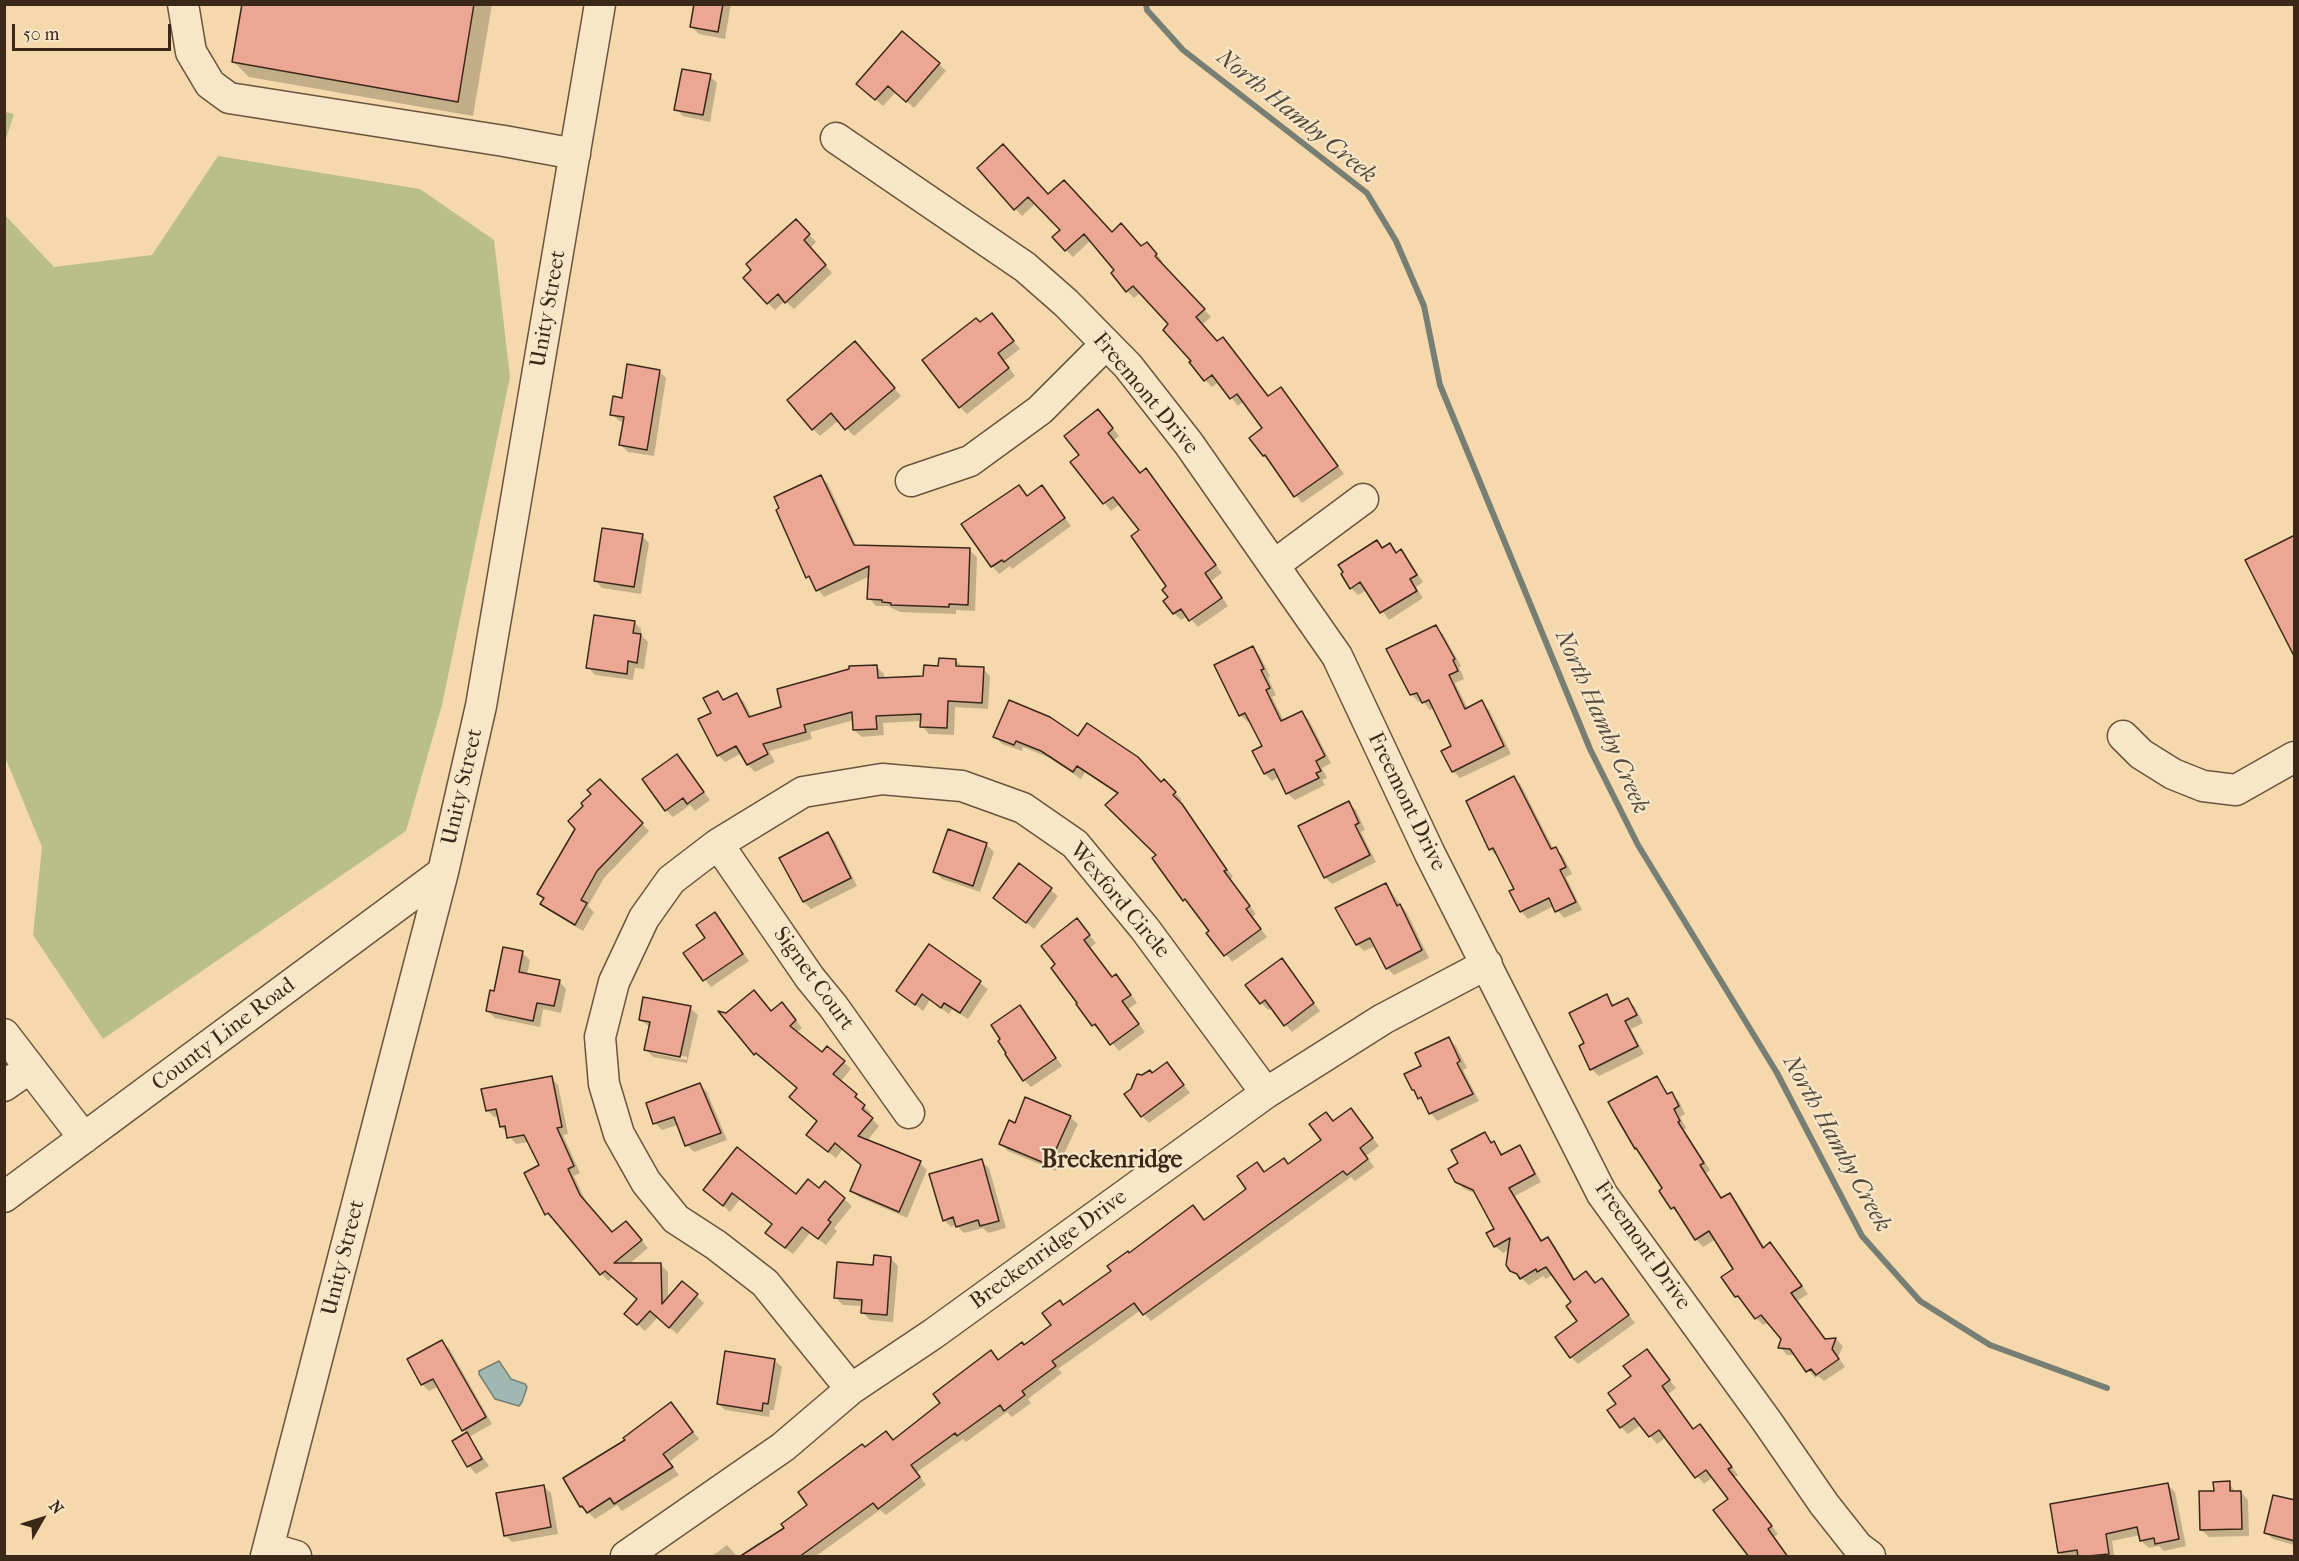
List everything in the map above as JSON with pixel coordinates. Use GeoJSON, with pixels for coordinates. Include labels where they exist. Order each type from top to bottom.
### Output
{"type":"FeatureCollection","features":[{"type":"Feature","properties":{"kind":"street"},"geometry":{"type":"LineString","coordinates":[[183,4],[191,52],[210,84],[229,98],[575,154]]}},
{"type":"Feature","properties":{"kind":"street","name":"Unity Street"},"geometry":{"type":"LineString","coordinates":[[277,1554],[443,872],[481,706],[600,4]]}},
{"type":"Feature","properties":{"kind":"street","name":"Freemont Drive"},"geometry":{"type":"LineString","coordinates":[[836,138],[1025,267],[1066,303],[1128,366],[1189,444],[1337,656],[1430,854],[1602,1194],[1824,1504],[1858,1546],[1870,1557]]}},
{"type":"Feature","properties":{"kind":"street"},"geometry":{"type":"LineString","coordinates":[[911,481],[970,461],[1040,410],[1106,344]]}},
{"type":"Feature","properties":{"kind":"street"},"geometry":{"type":"LineString","coordinates":[[1274,565],[1363,499]]}},
{"type":"Feature","properties":{"kind":"street"},"geometry":{"type":"LineString","coordinates":[[2124,736],[2141,754],[2173,774],[2203,786],[2236,790],[2295,757]]}},
{"type":"Feature","properties":{"kind":"street","name":"Wexford Circle"},"geometry":{"type":"LineString","coordinates":[[851,1389],[765,1283],[716,1245],[676,1219],[646,1182],[619,1134],[604,1084],[600,1037],[614,982],[644,918],[671,880],[718,844],[803,792],[882,779],[962,786],[1023,808],[1075,844],[1146,929],[1266,1093]]}},
{"type":"Feature","properties":{"kind":"street","name":"Signet Court"},"geometry":{"type":"LineString","coordinates":[[718,844],[810,978],[833,1006],[909,1113]]}},
{"type":"Feature","properties":{"kind":"street","name":"County Line Road"},"geometry":{"type":"LineString","coordinates":[[4,1197],[443,872]]}},
{"type":"Feature","properties":{"kind":"street","name":"Breckenridge Drive"},"geometry":{"type":"LineString","coordinates":[[626,1557],[783,1447],[851,1389],[933,1334],[1266,1093],[1383,1019],[1486,964]]}},
{"type":"Feature","properties":{"kind":"street"},"geometry":{"type":"LineString","coordinates":[[4,1034],[84,1138]]}},
{"type":"Feature","properties":{"kind":"street"},"geometry":{"type":"LineString","coordinates":[[4,1086],[30,1068]]}},
{"type":"Feature","properties":{"kind":"green space"},"geometry":{"type":"Polygon","coordinates":[[[4,112],[14,114],[5,142],[4,112]]]}},
{"type":"Feature","properties":{"kind":"green space"},"geometry":{"type":"Polygon","coordinates":[[[218,156],[420,189],[494,240],[510,377],[442,705],[406,831],[103,1039],[33,935],[42,847],[5,757],[5,215],[54,267],[152,255],[218,156]]]}},
{"type":"Feature","properties":{"kind":"water"},"geometry":{"type":"Polygon","coordinates":[[[499,1361],[511,1379],[527,1387],[519,1406],[495,1399],[479,1374],[479,1371],[499,1361]]]}},
{"type":"Feature","properties":{"kind":"building"},"geometry":{"type":"Polygon","coordinates":[[[242,4],[474,4],[458,102],[232,62],[242,4]]]}},
{"type":"Feature","properties":{"kind":"building"},"geometry":{"type":"Polygon","coordinates":[[[694,4],[723,4],[718,32],[690,27],[694,4]]]}},
{"type":"Feature","properties":{"kind":"building"},"geometry":{"type":"Polygon","coordinates":[[[902,31],[940,63],[906,102],[888,86],[875,100],[856,84],[902,31]]]}},
{"type":"Feature","properties":{"kind":"building"},"geometry":{"type":"Polygon","coordinates":[[[682,69],[711,74],[703,115],[674,110],[682,69]]]}},
{"type":"Feature","properties":{"kind":"building"},"geometry":{"type":"Polygon","coordinates":[[[1003,144],[1048,194],[1064,180],[1112,232],[1121,223],[1141,246],[1147,242],[1157,254],[1155,256],[1205,309],[1196,317],[1217,341],[1223,337],[1268,396],[1281,387],[1338,466],[1294,497],[1265,455],[1263,456],[1249,438],[1262,428],[1237,394],[1230,399],[1212,375],[1204,381],[1189,362],[1191,361],[1163,330],[1168,324],[1133,286],[1126,292],[1111,273],[1114,270],[1084,234],[1065,251],[1052,237],[1060,230],[1028,197],[1014,210],[977,168],[1003,144]]]}},
{"type":"Feature","properties":{"kind":"building"},"geometry":{"type":"Polygon","coordinates":[[[796,219],[810,234],[804,240],[826,265],[785,303],[778,294],[767,304],[743,278],[751,270],[746,264],[796,219]]]}},
{"type":"Feature","properties":{"kind":"building"},"geometry":{"type":"Polygon","coordinates":[[[992,313],[1014,341],[998,353],[1009,368],[959,408],[922,360],[976,318],[980,322],[992,313]]]}},
{"type":"Feature","properties":{"kind":"building"},"geometry":{"type":"Polygon","coordinates":[[[855,341],[895,388],[845,430],[831,413],[812,430],[787,400],[855,341]]]}},
{"type":"Feature","properties":{"kind":"building"},"geometry":{"type":"Polygon","coordinates":[[[627,364],[660,370],[647,450],[619,445],[624,417],[610,415],[613,396],[622,398],[627,364]]]}},
{"type":"Feature","properties":{"kind":"building"},"geometry":{"type":"Polygon","coordinates":[[[1098,409],[1113,428],[1108,433],[1140,473],[1146,468],[1216,565],[1205,573],[1222,598],[1189,621],[1181,609],[1173,614],[1163,601],[1168,597],[1162,590],[1166,586],[1131,536],[1139,530],[1113,497],[1103,504],[1070,462],[1079,455],[1064,436],[1098,409]]]}},
{"type":"Feature","properties":{"kind":"building"},"geometry":{"type":"Polygon","coordinates":[[[821,475],[854,545],[970,548],[968,605],[949,604],[949,607],[891,605],[882,600],[867,599],[869,566],[816,591],[809,576],[806,578],[776,510],[779,508],[774,497],[821,475]]]}},
{"type":"Feature","properties":{"kind":"building"},"geometry":{"type":"Polygon","coordinates":[[[1019,485],[1027,496],[1042,485],[1065,518],[1004,562],[1002,560],[991,567],[961,524],[1019,485]]]}},
{"type":"Feature","properties":{"kind":"building"},"geometry":{"type":"Polygon","coordinates":[[[602,528],[643,534],[634,587],[594,581],[602,528]]]}},
{"type":"Feature","properties":{"kind":"building"},"geometry":{"type":"Polygon","coordinates":[[[2295,535],[2295,658],[2245,560],[2295,535]]]}},
{"type":"Feature","properties":{"kind":"building"},"geometry":{"type":"Polygon","coordinates":[[[1377,540],[1382,548],[1390,543],[1396,553],[1401,549],[1417,575],[1410,579],[1417,591],[1380,613],[1360,582],[1350,589],[1338,565],[1377,540]]]}},
{"type":"Feature","properties":{"kind":"building"},"geometry":{"type":"Polygon","coordinates":[[[594,615],[635,621],[633,633],[641,634],[637,663],[628,661],[627,674],[586,668],[594,615]]]}},
{"type":"Feature","properties":{"kind":"building"},"geometry":{"type":"Polygon","coordinates":[[[1436,625],[1455,659],[1453,660],[1458,671],[1449,675],[1465,709],[1482,700],[1504,746],[1452,772],[1441,751],[1451,746],[1429,700],[1422,703],[1417,693],[1410,695],[1386,649],[1436,625]]]}},
{"type":"Feature","properties":{"kind":"building"},"geometry":{"type":"Polygon","coordinates":[[[1253,646],[1270,688],[1266,690],[1281,721],[1302,711],[1325,756],[1316,761],[1321,771],[1316,773],[1319,778],[1286,794],[1274,769],[1264,774],[1252,751],[1262,746],[1245,713],[1239,716],[1214,665],[1253,646]]]}},
{"type":"Feature","properties":{"kind":"building"},"geometry":{"type":"Polygon","coordinates":[[[939,658],[956,659],[956,666],[984,667],[982,703],[948,701],[947,728],[920,727],[921,714],[876,716],[877,729],[853,730],[852,712],[804,725],[806,732],[763,744],[768,754],[747,765],[736,746],[717,756],[698,719],[711,713],[703,698],[718,691],[723,700],[737,693],[749,717],[781,707],[777,689],[849,669],[849,666],[877,665],[878,678],[923,676],[924,665],[938,666],[939,658]]]}},
{"type":"Feature","properties":{"kind":"building"},"geometry":{"type":"Polygon","coordinates":[[[1009,700],[1050,717],[1078,736],[1087,723],[1138,757],[1161,782],[1164,779],[1176,792],[1173,795],[1182,804],[1227,870],[1224,871],[1250,906],[1246,909],[1261,929],[1224,956],[1206,933],[1209,931],[1185,899],[1183,901],[1152,858],[1156,855],[1105,805],[1118,793],[1077,766],[1073,772],[1041,751],[1016,741],[1014,745],[993,737],[1009,700]]]}},
{"type":"Feature","properties":{"kind":"building"},"geometry":{"type":"Polygon","coordinates":[[[677,754],[704,792],[687,804],[683,798],[665,811],[642,779],[677,754]]]}},
{"type":"Feature","properties":{"kind":"building"},"geometry":{"type":"Polygon","coordinates":[[[1514,776],[1551,849],[1556,847],[1566,867],[1560,870],[1576,902],[1555,912],[1549,898],[1520,912],[1509,891],[1514,889],[1493,848],[1489,850],[1466,801],[1514,776]]]}},
{"type":"Feature","properties":{"kind":"building"},"geometry":{"type":"Polygon","coordinates":[[[600,779],[643,823],[597,871],[581,900],[587,903],[575,925],[540,904],[544,898],[537,894],[575,829],[568,821],[591,794],[587,790],[600,779]]]}},
{"type":"Feature","properties":{"kind":"building"},"geometry":{"type":"Polygon","coordinates":[[[1349,801],[1359,823],[1355,825],[1370,855],[1324,878],[1298,826],[1349,801]]]}},
{"type":"Feature","properties":{"kind":"building"},"geometry":{"type":"Polygon","coordinates":[[[948,829],[987,843],[973,886],[933,872],[948,829]]]}},
{"type":"Feature","properties":{"kind":"building"},"geometry":{"type":"Polygon","coordinates":[[[828,832],[851,878],[803,902],[779,858],[828,832]]]}},
{"type":"Feature","properties":{"kind":"building"},"geometry":{"type":"Polygon","coordinates":[[[1019,863],[1052,888],[1026,923],[993,898],[1019,863]]]}},
{"type":"Feature","properties":{"kind":"building"},"geometry":{"type":"Polygon","coordinates":[[[1386,883],[1397,906],[1400,904],[1422,950],[1386,969],[1370,938],[1356,945],[1335,908],[1386,883]]]}},
{"type":"Feature","properties":{"kind":"building"},"geometry":{"type":"Polygon","coordinates":[[[715,912],[743,954],[703,981],[683,953],[705,938],[696,925],[715,912]]]}},
{"type":"Feature","properties":{"kind":"building"},"geometry":{"type":"Polygon","coordinates":[[[1077,918],[1090,935],[1084,940],[1112,977],[1116,974],[1131,995],[1122,1001],[1139,1024],[1110,1045],[1095,1024],[1092,1026],[1076,1004],[1051,968],[1055,964],[1041,946],[1077,918]]]}},
{"type":"Feature","properties":{"kind":"building"},"geometry":{"type":"Polygon","coordinates":[[[929,944],[981,981],[960,1013],[944,1003],[941,1008],[922,994],[915,1005],[896,991],[929,944]]]}},
{"type":"Feature","properties":{"kind":"building"},"geometry":{"type":"Polygon","coordinates":[[[503,947],[523,951],[519,972],[560,980],[554,1006],[537,1003],[533,1021],[486,1011],[490,990],[494,991],[503,947]]]}},
{"type":"Feature","properties":{"kind":"building"},"geometry":{"type":"Polygon","coordinates":[[[1282,958],[1314,1003],[1284,1026],[1265,1000],[1260,1004],[1245,985],[1282,958]]]}},
{"type":"Feature","properties":{"kind":"building"},"geometry":{"type":"Polygon","coordinates":[[[754,990],[771,1011],[782,1002],[796,1020],[790,1026],[822,1052],[827,1046],[845,1061],[833,1074],[857,1094],[855,1097],[865,1105],[862,1109],[873,1118],[858,1136],[921,1161],[899,1212],[850,1191],[861,1165],[835,1143],[828,1152],[806,1135],[817,1121],[789,1097],[797,1088],[756,1053],[754,1055],[718,1011],[726,1013],[754,990]]]}},
{"type":"Feature","properties":{"kind":"building"},"geometry":{"type":"Polygon","coordinates":[[[1607,994],[1612,1006],[1628,998],[1637,1015],[1625,1021],[1638,1046],[1590,1070],[1579,1046],[1584,1043],[1569,1013],[1607,994]]]}},
{"type":"Feature","properties":{"kind":"building"},"geometry":{"type":"Polygon","coordinates":[[[643,997],[691,1006],[680,1057],[644,1050],[650,1022],[639,1020],[643,997]]]}},
{"type":"Feature","properties":{"kind":"building"},"geometry":{"type":"Polygon","coordinates":[[[1020,1005],[1056,1058],[1023,1081],[1005,1054],[998,1041],[1000,1039],[991,1025],[1020,1005]]]}},
{"type":"Feature","properties":{"kind":"building"},"geometry":{"type":"Polygon","coordinates":[[[1449,1037],[1460,1061],[1457,1063],[1473,1094],[1429,1114],[1421,1097],[1418,1099],[1404,1074],[1421,1066],[1415,1053],[1449,1037]]]}},
{"type":"Feature","properties":{"kind":"building"},"geometry":{"type":"Polygon","coordinates":[[[1167,1062],[1184,1085],[1141,1117],[1124,1094],[1131,1089],[1137,1074],[1142,1075],[1150,1070],[1152,1073],[1167,1062]]]}},
{"type":"Feature","properties":{"kind":"building"},"geometry":{"type":"Polygon","coordinates":[[[552,1076],[562,1127],[557,1128],[574,1166],[568,1169],[580,1195],[612,1232],[626,1221],[642,1240],[614,1263],[661,1263],[662,1304],[682,1281],[698,1294],[669,1328],[650,1311],[637,1325],[624,1314],[637,1299],[605,1271],[600,1275],[548,1213],[545,1215],[524,1173],[539,1165],[524,1135],[507,1138],[505,1126],[500,1127],[496,1109],[486,1111],[481,1089],[552,1076]]]}},
{"type":"Feature","properties":{"kind":"building"},"geometry":{"type":"Polygon","coordinates":[[[1657,1076],[1667,1094],[1672,1092],[1679,1106],[1674,1109],[1680,1121],[1678,1122],[1704,1163],[1700,1165],[1721,1198],[1730,1193],[1763,1248],[1770,1242],[1802,1286],[1791,1293],[1825,1339],[1836,1338],[1832,1349],[1839,1359],[1816,1375],[1811,1369],[1806,1372],[1790,1349],[1778,1348],[1781,1339],[1761,1315],[1755,1319],[1738,1296],[1735,1297],[1721,1277],[1733,1269],[1709,1231],[1695,1240],[1674,1207],[1671,1209],[1659,1191],[1662,1188],[1635,1149],[1608,1102],[1657,1076]]]}},
{"type":"Feature","properties":{"kind":"building"},"geometry":{"type":"Polygon","coordinates":[[[700,1083],[721,1133],[685,1146],[674,1117],[653,1124],[646,1103],[700,1083]]]}},
{"type":"Feature","properties":{"kind":"building"},"geometry":{"type":"Polygon","coordinates":[[[1025,1097],[1071,1116],[1049,1165],[999,1144],[1009,1120],[1015,1123],[1025,1097]]]}},
{"type":"Feature","properties":{"kind":"building"},"geometry":{"type":"Polygon","coordinates":[[[1351,1108],[1373,1138],[1360,1148],[1368,1159],[1347,1175],[1343,1171],[1143,1315],[1134,1303],[1052,1361],[1056,1366],[1022,1391],[1025,1395],[1004,1411],[1000,1405],[957,1436],[955,1433],[911,1465],[920,1477],[878,1509],[873,1503],[799,1557],[739,1557],[784,1528],[781,1524],[807,1505],[798,1492],[862,1444],[865,1447],[886,1431],[893,1440],[940,1403],[933,1394],[991,1350],[998,1360],[1022,1342],[1024,1345],[1051,1325],[1042,1313],[1060,1300],[1063,1305],[1111,1271],[1107,1266],[1128,1251],[1129,1253],[1193,1205],[1204,1220],[1246,1189],[1237,1176],[1257,1162],[1264,1172],[1284,1158],[1288,1164],[1321,1140],[1309,1124],[1326,1112],[1333,1121],[1351,1108]]]}},
{"type":"Feature","properties":{"kind":"building"},"geometry":{"type":"Polygon","coordinates":[[[1485,1132],[1491,1143],[1494,1141],[1501,1155],[1520,1145],[1535,1174],[1509,1188],[1541,1241],[1548,1237],[1574,1280],[1586,1271],[1595,1283],[1602,1278],[1629,1315],[1570,1358],[1555,1337],[1577,1321],[1566,1306],[1571,1302],[1546,1267],[1537,1272],[1536,1269],[1520,1279],[1517,1274],[1510,1271],[1506,1265],[1510,1238],[1494,1247],[1486,1233],[1494,1229],[1473,1190],[1455,1182],[1448,1169],[1458,1163],[1451,1150],[1485,1132]]]}},
{"type":"Feature","properties":{"kind":"building"},"geometry":{"type":"Polygon","coordinates":[[[737,1147],[796,1194],[808,1179],[819,1188],[825,1181],[845,1198],[828,1220],[831,1222],[818,1239],[802,1227],[785,1248],[765,1233],[772,1224],[732,1193],[723,1206],[703,1190],[737,1147]]]}},
{"type":"Feature","properties":{"kind":"building"},"geometry":{"type":"Polygon","coordinates":[[[982,1159],[999,1221],[980,1226],[978,1220],[956,1227],[953,1217],[943,1221],[929,1174],[982,1159]]]}},
{"type":"Feature","properties":{"kind":"building"},"geometry":{"type":"Polygon","coordinates":[[[874,1255],[891,1257],[887,1315],[861,1313],[862,1300],[834,1298],[837,1262],[873,1265],[874,1255]]]}},
{"type":"Feature","properties":{"kind":"building"},"geometry":{"type":"Polygon","coordinates":[[[442,1340],[486,1417],[462,1431],[433,1379],[421,1385],[407,1359],[442,1340]]]}},
{"type":"Feature","properties":{"kind":"building"},"geometry":{"type":"Polygon","coordinates":[[[1647,1349],[1670,1380],[1662,1386],[1693,1429],[1700,1424],[1732,1467],[1728,1469],[1772,1526],[1768,1529],[1788,1557],[1749,1557],[1713,1510],[1728,1499],[1706,1470],[1695,1478],[1659,1430],[1649,1437],[1634,1418],[1620,1428],[1607,1410],[1616,1404],[1608,1393],[1631,1376],[1623,1366],[1647,1349]]]}},
{"type":"Feature","properties":{"kind":"building"},"geometry":{"type":"Polygon","coordinates":[[[725,1351],[775,1359],[768,1404],[763,1403],[762,1411],[717,1404],[725,1351]]]}},
{"type":"Feature","properties":{"kind":"building"},"geometry":{"type":"Polygon","coordinates":[[[671,1402],[693,1432],[663,1454],[673,1467],[614,1504],[610,1498],[587,1513],[582,1506],[580,1507],[563,1478],[625,1440],[623,1438],[671,1402]]]}},
{"type":"Feature","properties":{"kind":"building"},"geometry":{"type":"Polygon","coordinates":[[[467,1432],[482,1459],[467,1467],[452,1441],[467,1432]]]}},
{"type":"Feature","properties":{"kind":"building"},"geometry":{"type":"Polygon","coordinates":[[[2230,1481],[2230,1491],[2241,1491],[2242,1529],[2200,1530],[2199,1491],[2214,1491],[2213,1482],[2230,1481]]]}},
{"type":"Feature","properties":{"kind":"building"},"geometry":{"type":"Polygon","coordinates":[[[2168,1483],[2179,1539],[2155,1544],[2154,1538],[2140,1541],[2137,1527],[2106,1534],[2109,1554],[2078,1557],[2077,1550],[2058,1553],[2050,1504],[2168,1483]]]}},
{"type":"Feature","properties":{"kind":"building"},"geometry":{"type":"Polygon","coordinates":[[[544,1485],[551,1527],[504,1536],[496,1493],[544,1485]]]}},
{"type":"Feature","properties":{"kind":"building"},"geometry":{"type":"Polygon","coordinates":[[[2273,1495],[2295,1500],[2295,1541],[2264,1533],[2273,1495]]]}},
{"type":"Feature","properties":{"kind":"waterway","name":"North Hamby Creek"},"geometry":{"type":"LineString","coordinates":[[1146,4],[1147,10],[1183,50],[1367,193],[1396,241],[1424,306],[1440,385],[1590,749],[1638,845],[1777,1073],[1862,1236],[1920,1301],[1990,1345],[2107,1388]]}},
{"type":"Feature","properties":{"kind":"district","name":"Breckenridge"},"geometry":{"type":"Point","coordinates":[1112,1161]}}]}
